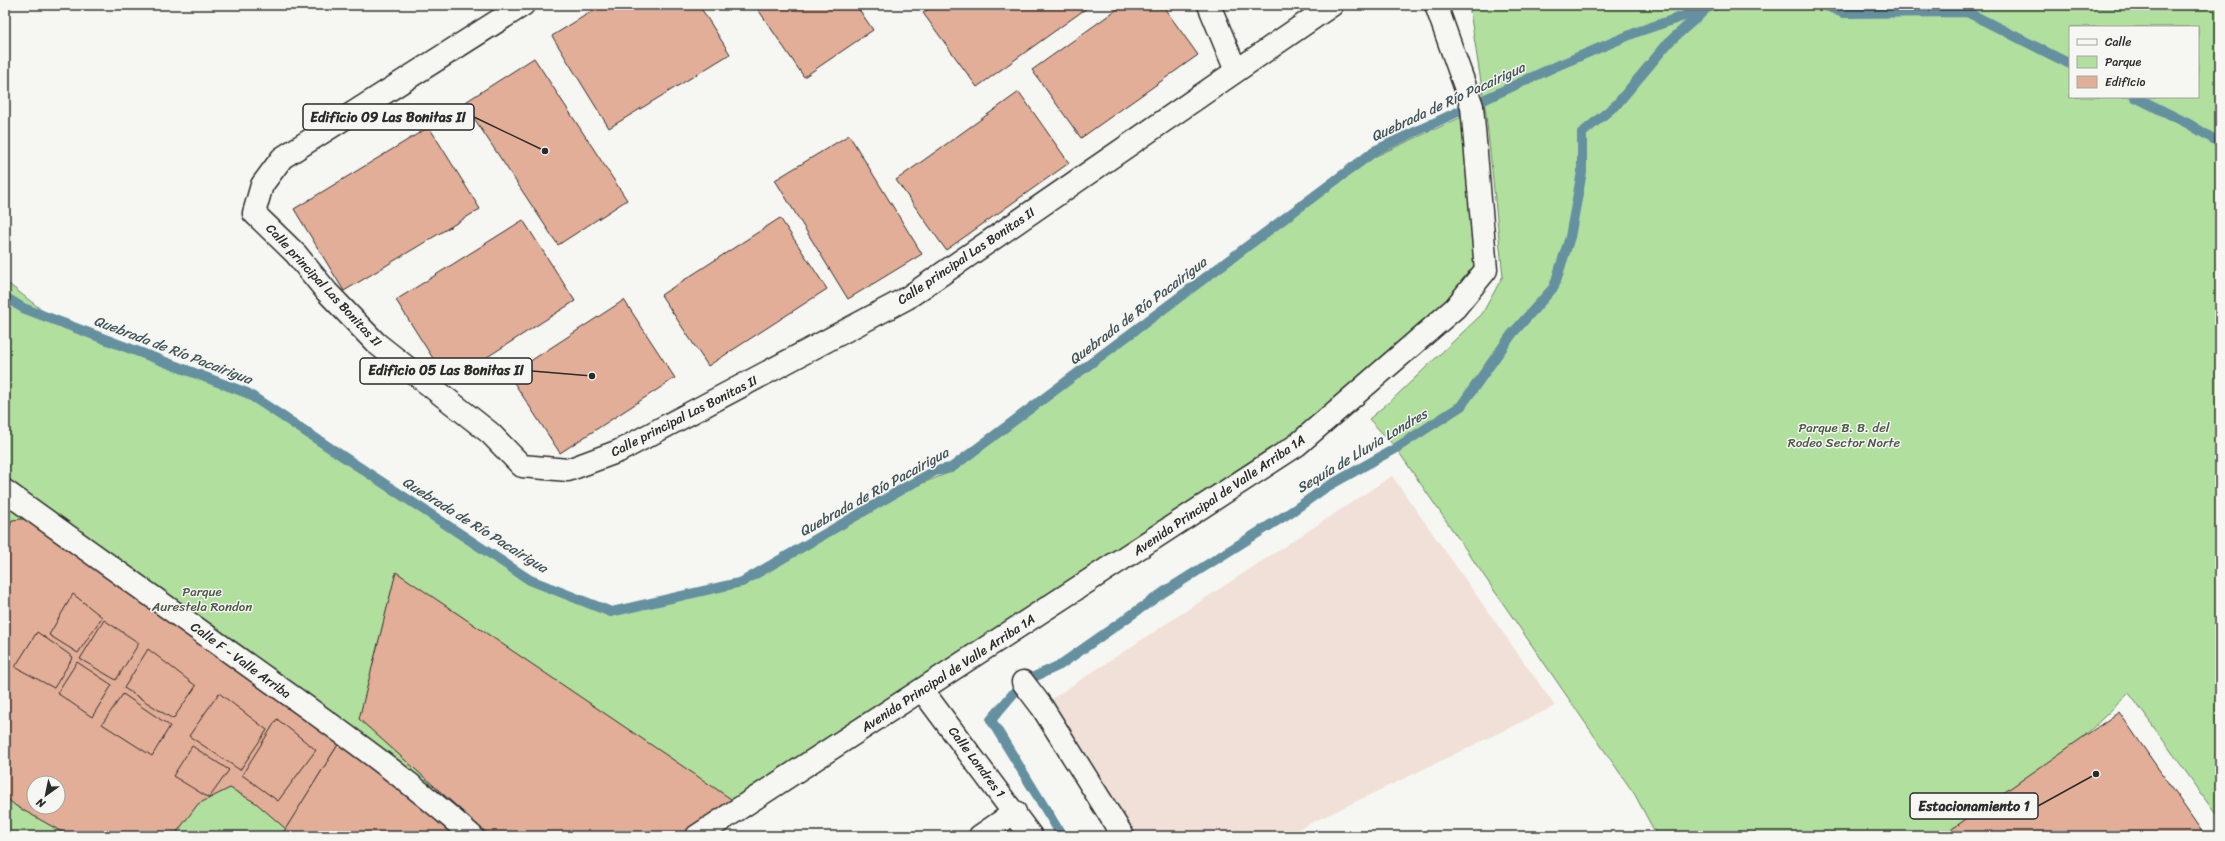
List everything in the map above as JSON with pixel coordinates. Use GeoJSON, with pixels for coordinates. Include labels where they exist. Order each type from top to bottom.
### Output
{"type":"FeatureCollection","features":[{"type":"Feature","properties":{"kind":"street","name":"Calle principal Las Bonitas II"},"geometry":{"type":"LineString","coordinates":[[523,5],[282,158],[262,185],[254,213],[296,254],[327,292],[376,344],[490,433],[522,466],[568,470],[619,451],[907,298],[1332,5]]}},
{"type":"Feature","properties":{"kind":"street"},"geometry":{"type":"LineString","coordinates":[[1209,5],[1236,71]]}},
{"type":"Feature","properties":{"kind":"street","name":"Avenida Principal de Valle Arriba 1A"},"geometry":{"type":"LineString","coordinates":[[697,836],[1297,445],[1455,308],[1486,270],[1472,106],[1436,5]]}},
{"type":"Feature","properties":{"kind":"street","name":"Calle F - Valle Arriba"},"geometry":{"type":"LineString","coordinates":[[5,492],[152,595],[384,764],[436,804],[472,836]]}},
{"type":"Feature","properties":{"kind":"street"},"geometry":{"type":"LineString","coordinates":[[1023,682],[1042,707],[1123,836]]}},
{"type":"Feature","properties":{"kind":"street","name":"Calle Londres 1"},"geometry":{"type":"LineString","coordinates":[[922,690],[1015,812],[1031,836]]}},
{"type":"Feature","properties":{"kind":"street"},"geometry":{"type":"LineString","coordinates":[[980,836],[1015,812]]}},
{"type":"Feature","properties":{"kind":"shaded area"},"geometry":{"type":"Polygon","coordinates":[[[1392,476],[1555,706],[1284,836],[1133,836],[1050,700],[1392,476]]]}},
{"type":"Feature","properties":{"kind":"green space","name":"Parque B. B. del Rodeo Sector Norte"},"geometry":{"type":"Polygon","coordinates":[[[1469,5],[2220,5],[2220,819],[2129,693],[2078,742],[1942,836],[1657,836],[1635,795],[1396,448],[1369,419],[1395,397],[1482,314],[1503,276],[1486,114],[1469,5]]]}},
{"type":"Feature","properties":{"kind":"green space","name":"Parque Aurestela Rondon"},"geometry":{"type":"Polygon","coordinates":[[[1466,115],[1479,269],[1456,298],[1369,377],[1237,479],[689,836],[476,836],[286,829],[281,836],[5,836],[5,281],[52,318],[247,393],[441,521],[528,583],[612,615],[744,585],[910,488],[956,470],[1214,273],[1376,156],[1466,115]]]}},
{"type":"Feature","properties":{"kind":"building"},"geometry":{"type":"Polygon","coordinates":[[[602,5],[699,5],[730,54],[609,128],[552,36],[602,5]]]}},
{"type":"Feature","properties":{"kind":"building"},"geometry":{"type":"Polygon","coordinates":[[[755,5],[856,5],[873,30],[804,77],[755,5]]]}},
{"type":"Feature","properties":{"kind":"building"},"geometry":{"type":"Polygon","coordinates":[[[934,5],[1091,5],[977,87],[923,13],[934,5]]]}},
{"type":"Feature","properties":{"kind":"building"},"geometry":{"type":"Polygon","coordinates":[[[1123,5],[1162,5],[1198,55],[1081,138],[1032,70],[1123,5]]]}},
{"type":"Feature","properties":{"kind":"building"},"geometry":{"type":"Polygon","coordinates":[[[534,58],[627,200],[558,245],[464,103],[534,58]]]}},
{"type":"Feature","properties":{"kind":"building"},"geometry":{"type":"Polygon","coordinates":[[[1019,92],[1069,163],[946,250],[896,180],[1019,92]]]}},
{"type":"Feature","properties":{"kind":"building"},"geometry":{"type":"Polygon","coordinates":[[[429,127],[480,209],[344,291],[294,209],[429,127]]]}},
{"type":"Feature","properties":{"kind":"building"},"geometry":{"type":"Polygon","coordinates":[[[849,135],[922,254],[848,299],[775,180],[849,135]]]}},
{"type":"Feature","properties":{"kind":"building"},"geometry":{"type":"Polygon","coordinates":[[[780,218],[827,289],[708,366],[661,295],[780,218]]]}},
{"type":"Feature","properties":{"kind":"building"},"geometry":{"type":"Polygon","coordinates":[[[523,220],[575,301],[448,382],[396,300],[523,220]]]}},
{"type":"Feature","properties":{"kind":"building"},"geometry":{"type":"Polygon","coordinates":[[[624,300],[675,378],[560,453],[509,375],[624,300]]]}},
{"type":"Feature","properties":{"kind":"building"},"geometry":{"type":"Polygon","coordinates":[[[41,517],[344,735],[286,829],[256,803],[230,788],[198,804],[174,836],[69,836],[32,815],[66,815],[66,775],[26,775],[26,812],[5,797],[5,543],[12,520],[41,517]]]}},
{"type":"Feature","properties":{"kind":"building"},"geometry":{"type":"Polygon","coordinates":[[[396,572],[734,801],[682,836],[490,836],[359,719],[396,572]]]}},
{"type":"Feature","properties":{"kind":"building"},"geometry":{"type":"Polygon","coordinates":[[[73,594],[102,617],[78,653],[49,635],[73,594]]]}},
{"type":"Feature","properties":{"kind":"building"},"geometry":{"type":"Polygon","coordinates":[[[104,620],[139,643],[116,680],[80,659],[104,620]]]}},
{"type":"Feature","properties":{"kind":"building"},"geometry":{"type":"Polygon","coordinates":[[[37,632],[73,657],[54,688],[15,667],[37,632]]]}},
{"type":"Feature","properties":{"kind":"building"},"geometry":{"type":"Polygon","coordinates":[[[148,649],[196,686],[173,719],[124,688],[148,649]]]}},
{"type":"Feature","properties":{"kind":"building"},"geometry":{"type":"Polygon","coordinates":[[[77,662],[112,685],[92,717],[57,693],[77,662]]]}},
{"type":"Feature","properties":{"kind":"building"},"geometry":{"type":"Polygon","coordinates":[[[219,693],[267,730],[240,770],[189,736],[219,693]]]}},
{"type":"Feature","properties":{"kind":"building"},"geometry":{"type":"Polygon","coordinates":[[[123,694],[170,726],[152,756],[102,724],[123,694]]]}},
{"type":"Feature","properties":{"kind":"building"},"geometry":{"type":"Polygon","coordinates":[[[2119,712],[2205,836],[1942,836],[2119,712]]]}},
{"type":"Feature","properties":{"kind":"building"},"geometry":{"type":"Polygon","coordinates":[[[277,719],[316,750],[278,801],[242,775],[277,719]]]}},
{"type":"Feature","properties":{"kind":"building"},"geometry":{"type":"Polygon","coordinates":[[[344,735],[460,836],[281,836],[344,735]]]}},
{"type":"Feature","properties":{"kind":"building"},"geometry":{"type":"Polygon","coordinates":[[[192,746],[229,770],[209,798],[173,776],[192,746]]]}},
{"type":"Feature","properties":{"kind":"waterway","name":"Quebrada de Río Pacairigua"},"geometry":{"type":"LineString","coordinates":[[5,297],[23,308],[247,393],[530,580],[611,612],[742,582],[935,471],[951,468],[1376,150],[1552,68],[1637,32],[1716,5]]}},
{"type":"Feature","properties":{"kind":"waterway","name":"Quebrada de Río Pacairigua"},"geometry":{"type":"LineString","coordinates":[[1824,5],[1843,13],[1967,12],[2069,63]]}},
{"type":"Feature","properties":{"kind":"waterway","name":"Sequía de Lluvia Londres"},"geometry":{"type":"LineString","coordinates":[[1062,836],[991,720],[1023,682],[1060,665],[1164,592],[1294,510],[1325,488],[1396,448],[1461,406],[1512,334],[1554,287],[1570,237],[1582,172],[1582,133],[1617,104],[1669,42],[1704,11]]}},
{"type":"Feature","properties":{"kind":"waterway","name":"Quebrada de Río Pacairigua"},"geometry":{"type":"LineString","coordinates":[[2137,98],[2189,124],[2220,143]]}},
{"type":"Feature","properties":{"kind":"place","name":"Edificio 09 Las Bonitas II"},"geometry":{"type":"Point","coordinates":[545,151]}},
{"type":"Feature","properties":{"kind":"place","name":"Edificio 05 Las Bonitas II"},"geometry":{"type":"Point","coordinates":[592,376]}},
{"type":"Feature","properties":{"kind":"place","name":"Estacionamiento 1"},"geometry":{"type":"Point","coordinates":[2096,774]}}]}
